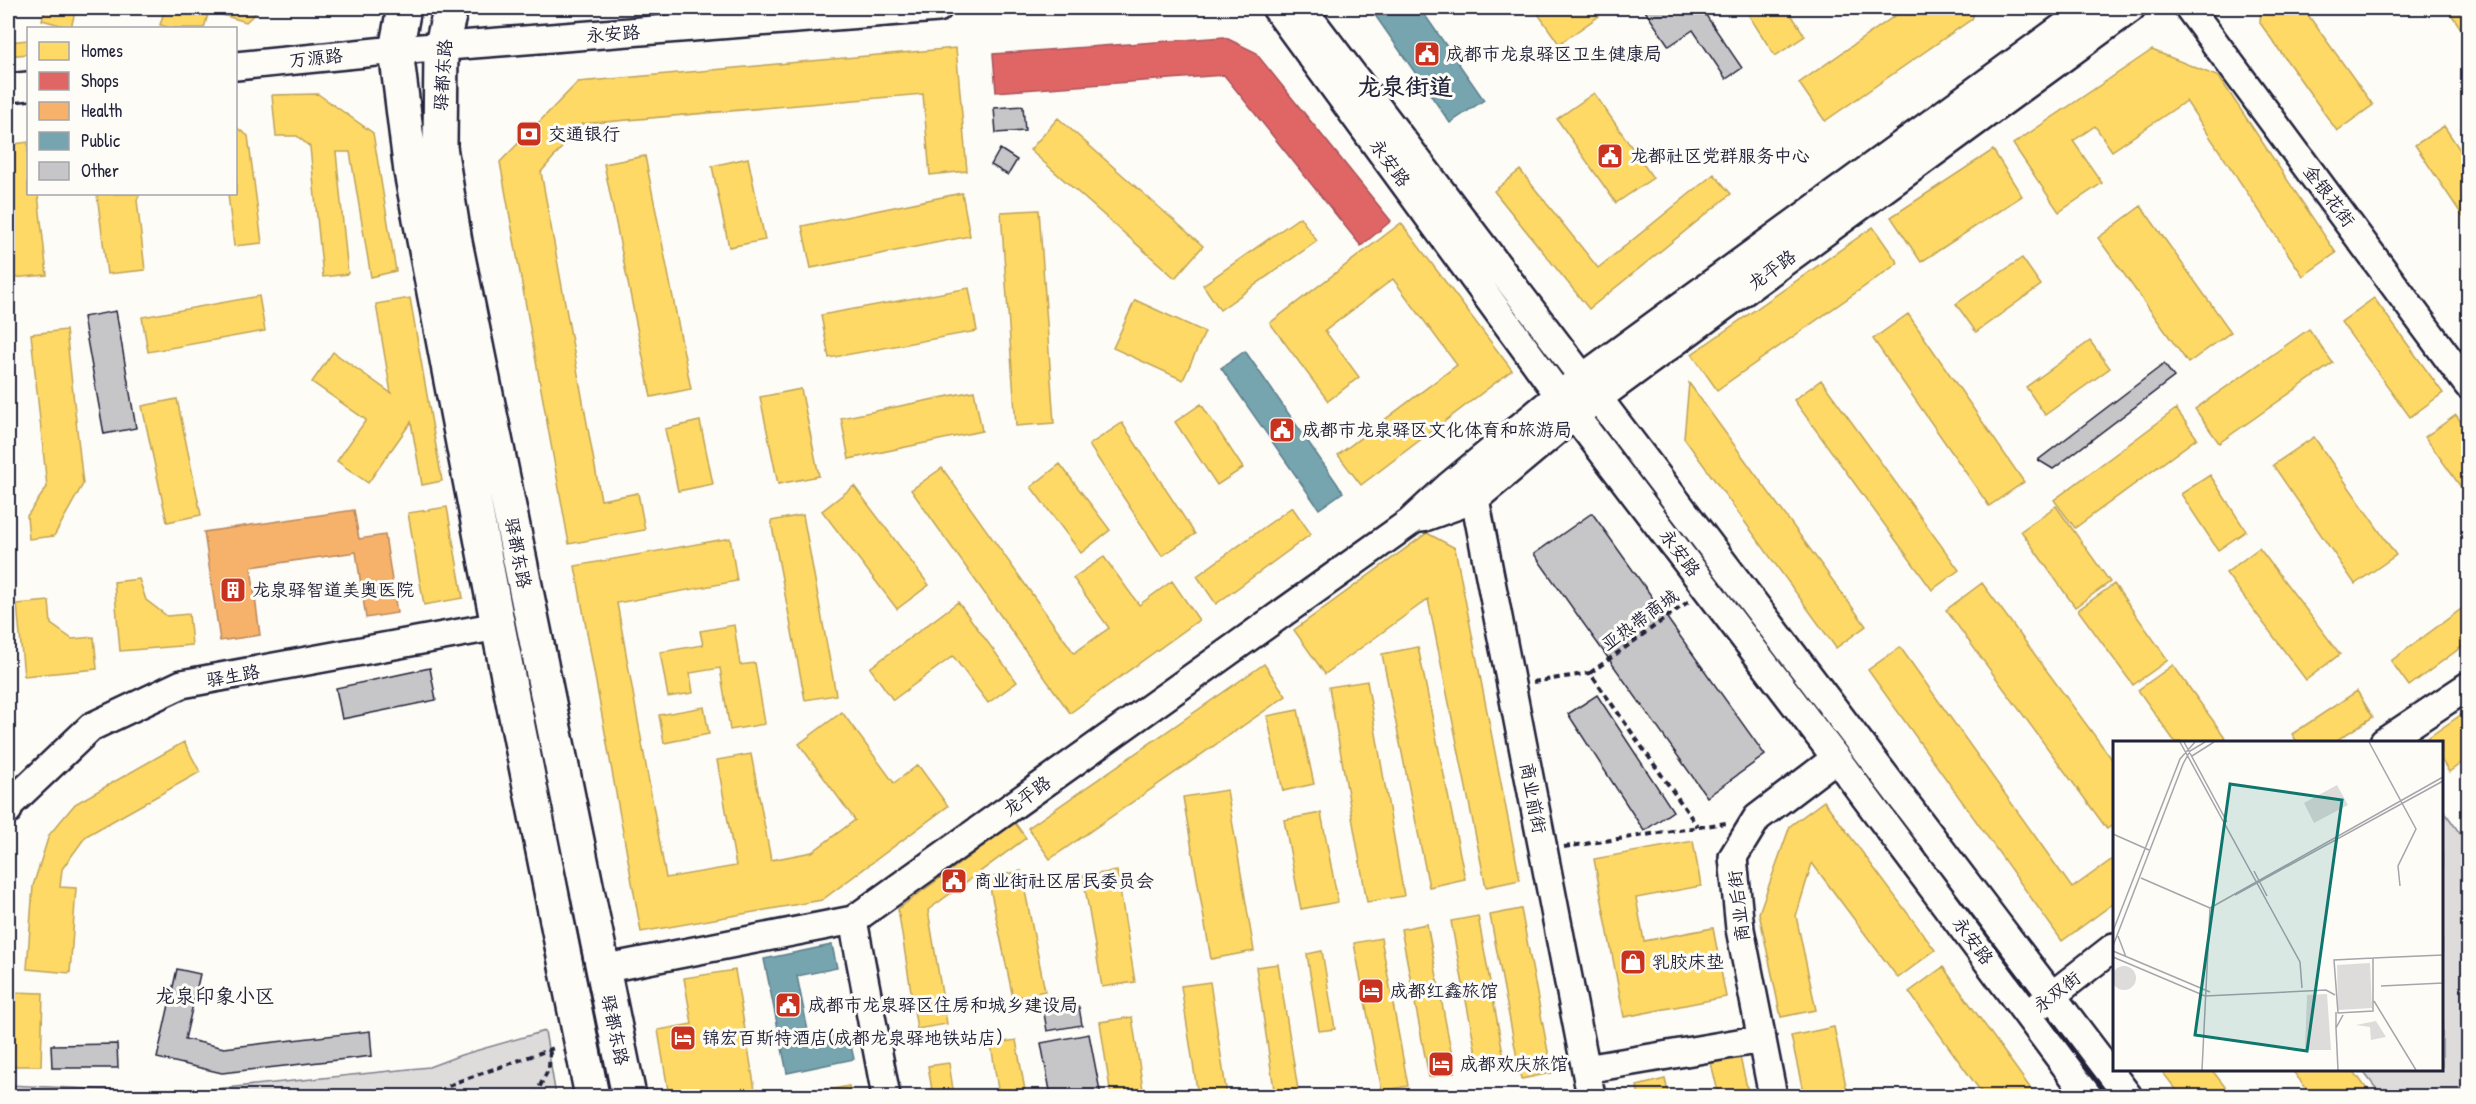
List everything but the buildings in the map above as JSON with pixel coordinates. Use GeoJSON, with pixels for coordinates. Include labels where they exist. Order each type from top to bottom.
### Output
{"type":"FeatureCollection","features":[{"type":"Feature","properties":{"kind":"highway","name":"驿都东路"},"geometry":{"type":"LineString","coordinates":[[404,8],[396,50],[411,172],[498,626],[592,1096]]}},
{"type":"Feature","properties":{"kind":"highway","name":"驿都东路"},"geometry":{"type":"LineString","coordinates":[[451,8],[441,48],[440,147],[455,242],[629,1096]]}},
{"type":"Feature","properties":{"kind":"street","name":"永安路"},"geometry":{"type":"LineString","coordinates":[[396,50],[938,8]]}},
{"type":"Feature","properties":{"kind":"street","name":"永安路"},"geometry":{"type":"LineString","coordinates":[[1276,8],[1567,405],[1836,758],[2088,1096]]}},
{"type":"Feature","properties":{"kind":"street"},"geometry":{"type":"LineString","coordinates":[[1302,8],[2128,1096]]}},
{"type":"Feature","properties":{"kind":"street","name":"龙平路"},"geometry":{"type":"LineString","coordinates":[[1591,387],[2131,8]]}},
{"type":"Feature","properties":{"kind":"street","name":"金银花街"},"geometry":{"type":"LineString","coordinates":[[2189,8],[2469,385]]}},
{"type":"Feature","properties":{"kind":"street","name":"龙平路"},"geometry":{"type":"LineString","coordinates":[[602,969],[853,920],[1410,522],[1449,486],[1591,387],[2073,12]]}},
{"type":"Feature","properties":{"kind":"street","name":"万源路"},"geometry":{"type":"LineString","coordinates":[[237,66],[396,50]]}},
{"type":"Feature","properties":{"kind":"street"},"geometry":{"type":"LineString","coordinates":[[8,88],[27,86]]}},
{"type":"Feature","properties":{"kind":"street","name":"龙平路"},"geometry":{"type":"LineString","coordinates":[[1410,522],[1475,499],[1567,405]]}},
{"type":"Feature","properties":{"kind":"street","name":"商业前街"},"geometry":{"type":"LineString","coordinates":[[1475,499],[1591,1096]]}},
{"type":"Feature","properties":{"kind":"street","name":"驿生路"},"geometry":{"type":"LineString","coordinates":[[8,810],[8,806],[91,727],[182,684],[498,626]]}},
{"type":"Feature","properties":{"kind":"street"},"geometry":{"type":"LineString","coordinates":[[2386,741],[2469,686]]}},
{"type":"Feature","properties":{"kind":"street","name":"商业后街"},"geometry":{"type":"LineString","coordinates":[[1773,1096],[1740,930],[1733,857],[1756,818],[1836,758]]}},
{"type":"Feature","properties":{"kind":"street"},"geometry":{"type":"LineString","coordinates":[[853,920],[886,1096]]}},
{"type":"Feature","properties":{"kind":"street","name":"永双街"},"geometry":{"type":"LineString","coordinates":[[2027,1015],[2113,949]]}},
{"type":"Feature","properties":{"kind":"street"},"geometry":{"type":"LineString","coordinates":[[1586,1069],[1762,1039]]}},
{"type":"Feature","properties":{"kind":"path","name":"亚热带商城"},"geometry":{"type":"LineString","coordinates":[[1590,673],[1707,588]]}},
{"type":"Feature","properties":{"kind":"path"},"geometry":{"type":"LineString","coordinates":[[1511,685],[1590,673],[1698,827]]}},
{"type":"Feature","properties":{"kind":"path"},"geometry":{"type":"LineString","coordinates":[[1543,850],[1756,818]]}},
{"type":"Feature","properties":{"kind":"path"},"geometry":{"type":"LineString","coordinates":[[430,1096],[457,1082],[580,1039]]}},
{"type":"Feature","properties":{"kind":"path"},"geometry":{"type":"LineString","coordinates":[[535,1096],[549,1068],[550,1050]]}},
{"type":"Feature","properties":{"kind":"shaded area"},"geometry":{"type":"Polygon","coordinates":[[[2443,809],[2468,845],[2468,1096],[2382,1096],[2363,1071],[2443,1071],[2443,809]]]}},
{"type":"Feature","properties":{"kind":"shaded area"},"geometry":{"type":"Polygon","coordinates":[[[545,1031],[556,1096],[8,1096],[8,1085],[177,1093],[429,1067],[461,1055],[545,1031]]]}},
{"type":"Feature","properties":{"kind":"place","name":"成都市龙泉驿区卫生健康局"},"geometry":{"type":"Point","coordinates":[1427,54]}},
{"type":"Feature","properties":{"kind":"place","name":"交通银行"},"geometry":{"type":"Point","coordinates":[529,134]}},
{"type":"Feature","properties":{"kind":"place","name":"龙都社区党群服务中心"},"geometry":{"type":"Point","coordinates":[1610,156]}},
{"type":"Feature","properties":{"kind":"place","name":"成都市龙泉驿区文化体育和旅游局"},"geometry":{"type":"Point","coordinates":[1282,430]}},
{"type":"Feature","properties":{"kind":"place","name":"龙泉驿智道美奥医院"},"geometry":{"type":"Point","coordinates":[233,590]}},
{"type":"Feature","properties":{"kind":"place","name":"商业街社区居民委员会"},"geometry":{"type":"Point","coordinates":[954,881]}},
{"type":"Feature","properties":{"kind":"place","name":"乳胶床垫"},"geometry":{"type":"Point","coordinates":[1633,962]}},
{"type":"Feature","properties":{"kind":"place","name":"成都红鑫旅馆"},"geometry":{"type":"Point","coordinates":[1371,991]}},
{"type":"Feature","properties":{"kind":"place","name":"成都市龙泉驿区住房和城乡建设局"},"geometry":{"type":"Point","coordinates":[788,1005]}},
{"type":"Feature","properties":{"kind":"place","name":"锦宏百斯特酒店(成都龙泉驿地铁站店)"},"geometry":{"type":"Point","coordinates":[683,1038]}},
{"type":"Feature","properties":{"kind":"place","name":"成都欢庆旅馆"},"geometry":{"type":"Point","coordinates":[1441,1064]}},
{"type":"Feature","properties":{"kind":"district","name":"龙泉街道"},"geometry":{"type":"Point","coordinates":[1405,87]}},
{"type":"Feature","properties":{"kind":"district","name":"龙泉印象小区"},"geometry":{"type":"Point","coordinates":[215,996]}}]}
